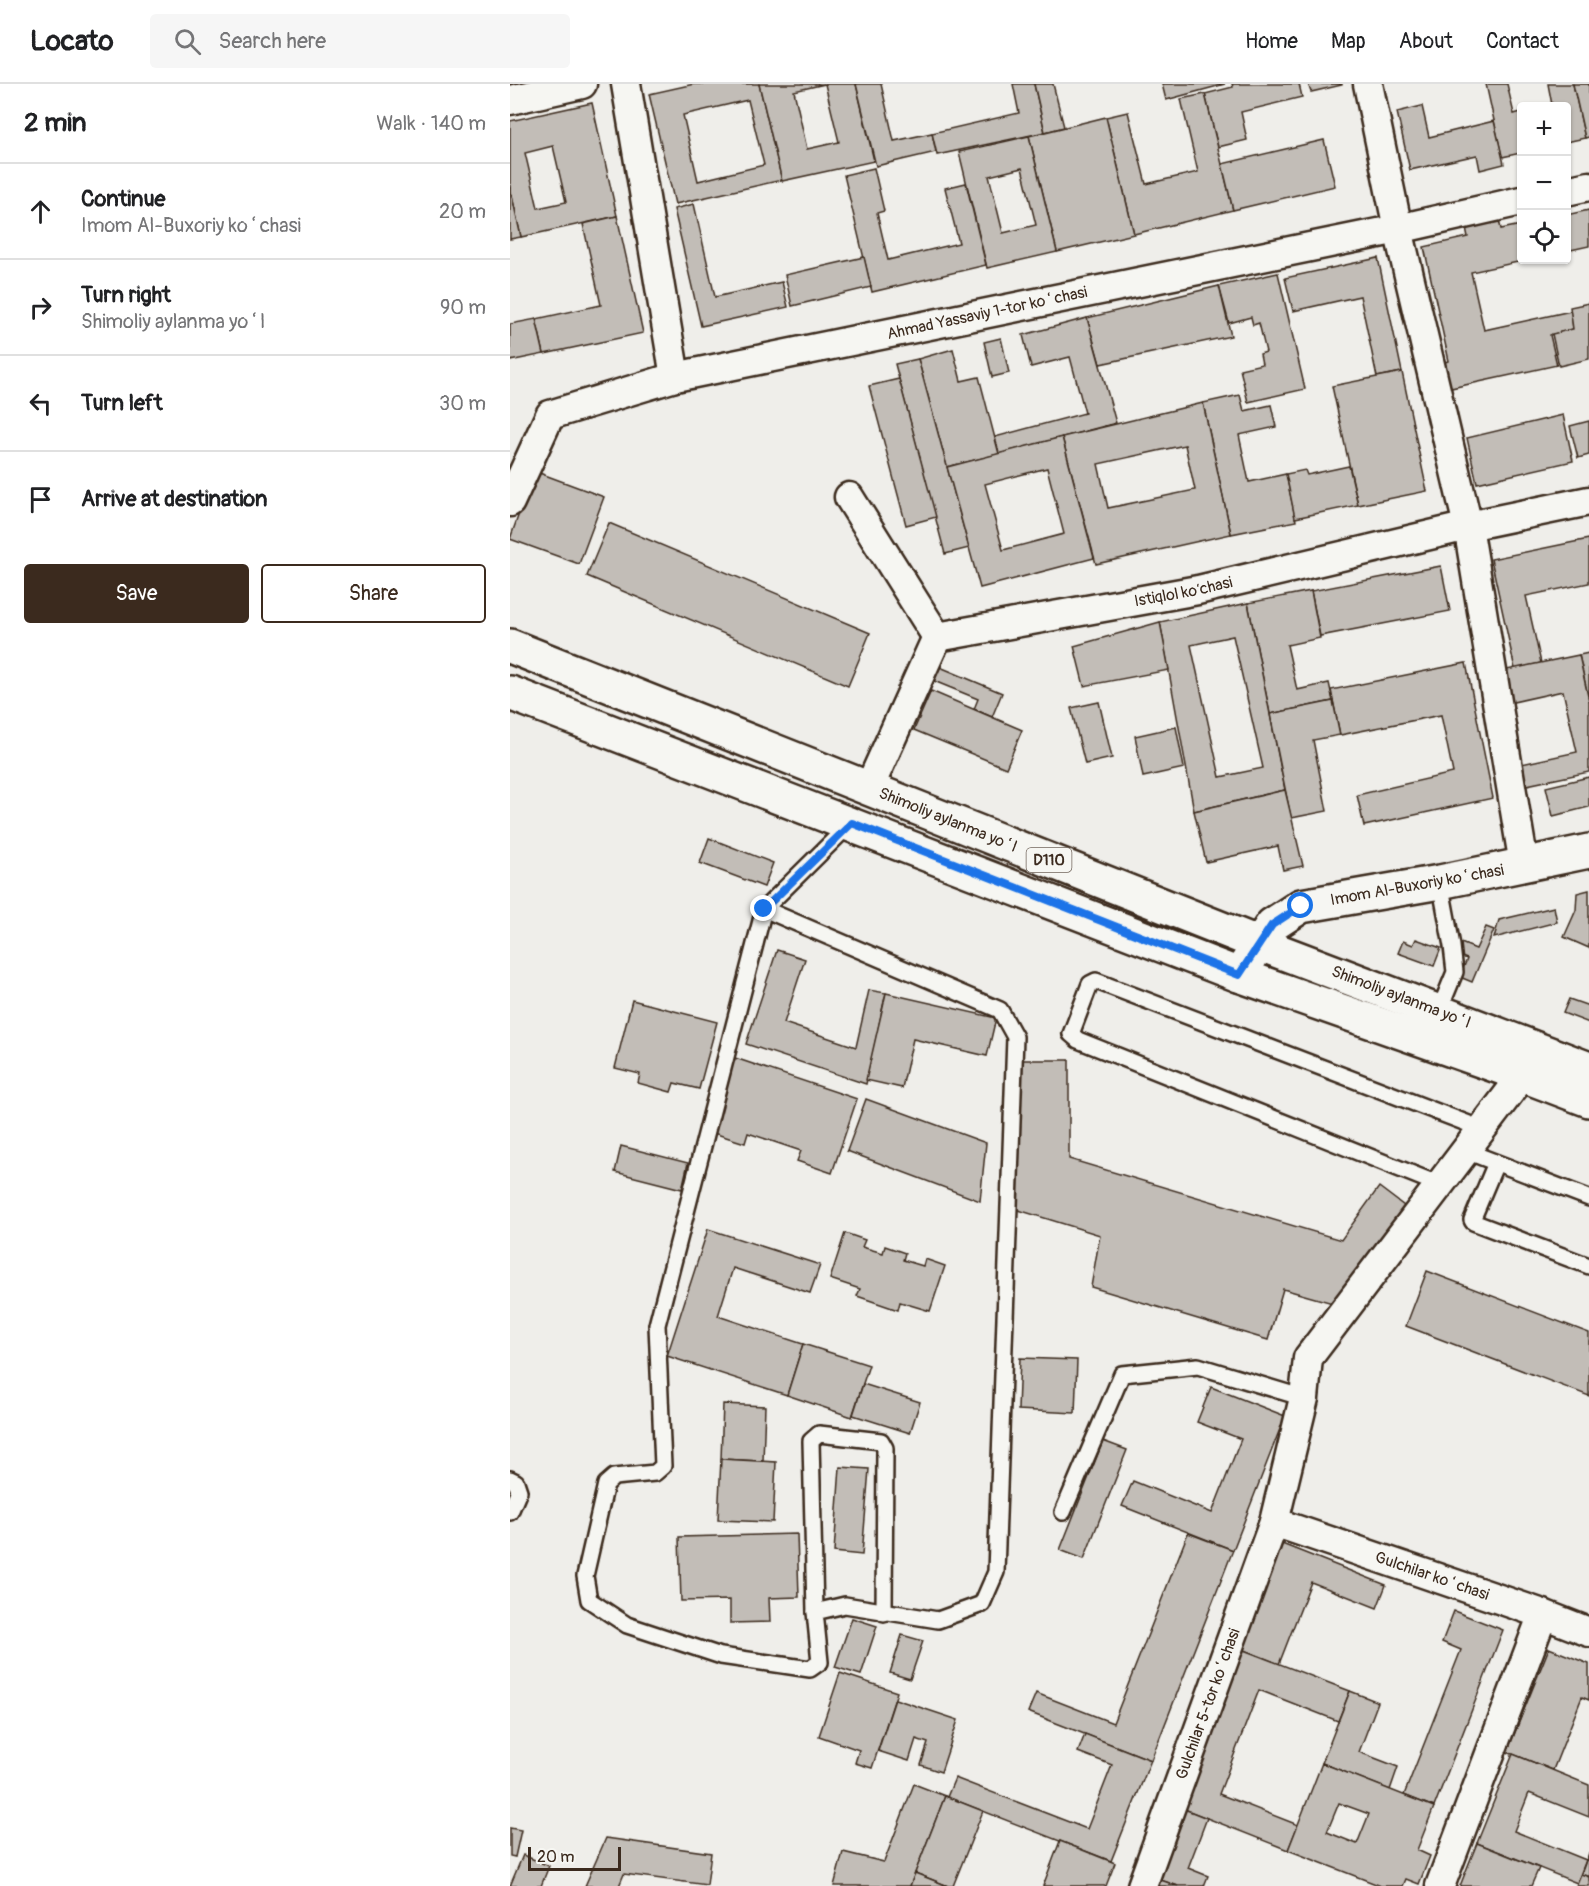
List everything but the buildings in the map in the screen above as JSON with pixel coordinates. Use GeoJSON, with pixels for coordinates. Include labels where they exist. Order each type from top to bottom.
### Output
{"type":"FeatureCollection","features":[{"type":"Feature","properties":{"kind":"main road","name":"Shimoliy aylanma yoʻl"},"geometry":{"type":"LineString","coordinates":[[510,646],[1260,944],[1589,1069]]}},
{"type":"Feature","properties":{"kind":"main road","name":"Shimoliy aylanma yoʻl"},"geometry":{"type":"LineString","coordinates":[[510,693],[852,823],[1239,975],[1589,1100]]}},
{"type":"Feature","properties":{"kind":"main road","name":"Imom Al-Buxoriy koʻchasi"},"geometry":{"type":"LineString","coordinates":[[1239,975],[1272,925],[1301,906],[1440,882],[1589,850]]}},
{"type":"Feature","properties":{"kind":"street"},"geometry":{"type":"LineString","coordinates":[[510,100],[582,84]]}},
{"type":"Feature","properties":{"kind":"street"},"geometry":{"type":"LineString","coordinates":[[626,84],[675,377]]}},
{"type":"Feature","properties":{"kind":"street"},"geometry":{"type":"LineString","coordinates":[[1368,84],[1398,229],[1467,526],[1524,865]]}},
{"type":"Feature","properties":{"kind":"street"},"geometry":{"type":"LineString","coordinates":[[1571,190],[1589,186]]}},
{"type":"Feature","properties":{"kind":"street","name":"Ahmad Yassaviy 1-tor koʻchasi"},"geometry":{"type":"LineString","coordinates":[[510,502],[550,415],[675,377],[1398,229],[1517,202]]}},
{"type":"Feature","properties":{"kind":"street"},"geometry":{"type":"LineString","coordinates":[[849,497],[937,637],[869,788]]}},
{"type":"Feature","properties":{"kind":"street","name":"Istiqlol ko‘chasi"},"geometry":{"type":"LineString","coordinates":[[937,637],[1198,590],[1467,526],[1589,501]]}},
{"type":"Feature","properties":{"kind":"street","name":"Gulchilar 5-tor koʻchasi"},"geometry":{"type":"LineString","coordinates":[[1142,1886],[1274,1522],[1304,1398],[1308,1358],[1523,1075]]}},
{"type":"Feature","properties":{"kind":"street","name":"Gulchilar koʻchasi"},"geometry":{"type":"LineString","coordinates":[[1274,1522],[1543,1614],[1589,1632]]}},
{"type":"Feature","properties":{"kind":"street"},"geometry":{"type":"LineString","coordinates":[[1440,1886],[1543,1614]]}},
{"type":"Feature","properties":{"kind":"lane"},"geometry":{"type":"LineString","coordinates":[[852,823],[764,909],[657,1325],[663,1466],[655,1473],[614,1477],[606,1484],[585,1576],[589,1600],[627,1625],[721,1656],[810,1669],[820,1662],[815,1611],[811,1441],[819,1434],[881,1441],[885,1448],[884,1613]]}},
{"type":"Feature","properties":{"kind":"lane"},"geometry":{"type":"LineString","coordinates":[[1439,1011],[1455,972],[1440,882]]}},
{"type":"Feature","properties":{"kind":"lane"},"geometry":{"type":"LineString","coordinates":[[764,909],[1000,1010],[1015,1037],[996,1572],[982,1604],[938,1620],[845,1605],[815,1611]]}},
{"type":"Feature","properties":{"kind":"lane"},"geometry":{"type":"LineString","coordinates":[[1440,1185],[1078,1040],[1071,1034],[1090,984],[1096,981],[1474,1140],[1496,1163],[1589,1198]]}},
{"type":"Feature","properties":{"kind":"lane"},"geometry":{"type":"LineString","coordinates":[[1496,1163],[1473,1222],[1589,1266]]}},
{"type":"Feature","properties":{"kind":"lane"},"geometry":{"type":"LineString","coordinates":[[1063,1512],[1122,1374],[1198,1366],[1304,1398]]}},
{"type":"Feature","properties":{"kind":"lane"},"geometry":{"type":"LineString","coordinates":[[510,1479],[516,1482],[519,1491],[510,1512]]}},
{"type":"Feature","properties":{"kind":"route"},"geometry":{"type":"LineString","coordinates":[[764,909],[852,823],[1239,975],[1272,925],[1301,906]]}}]}
